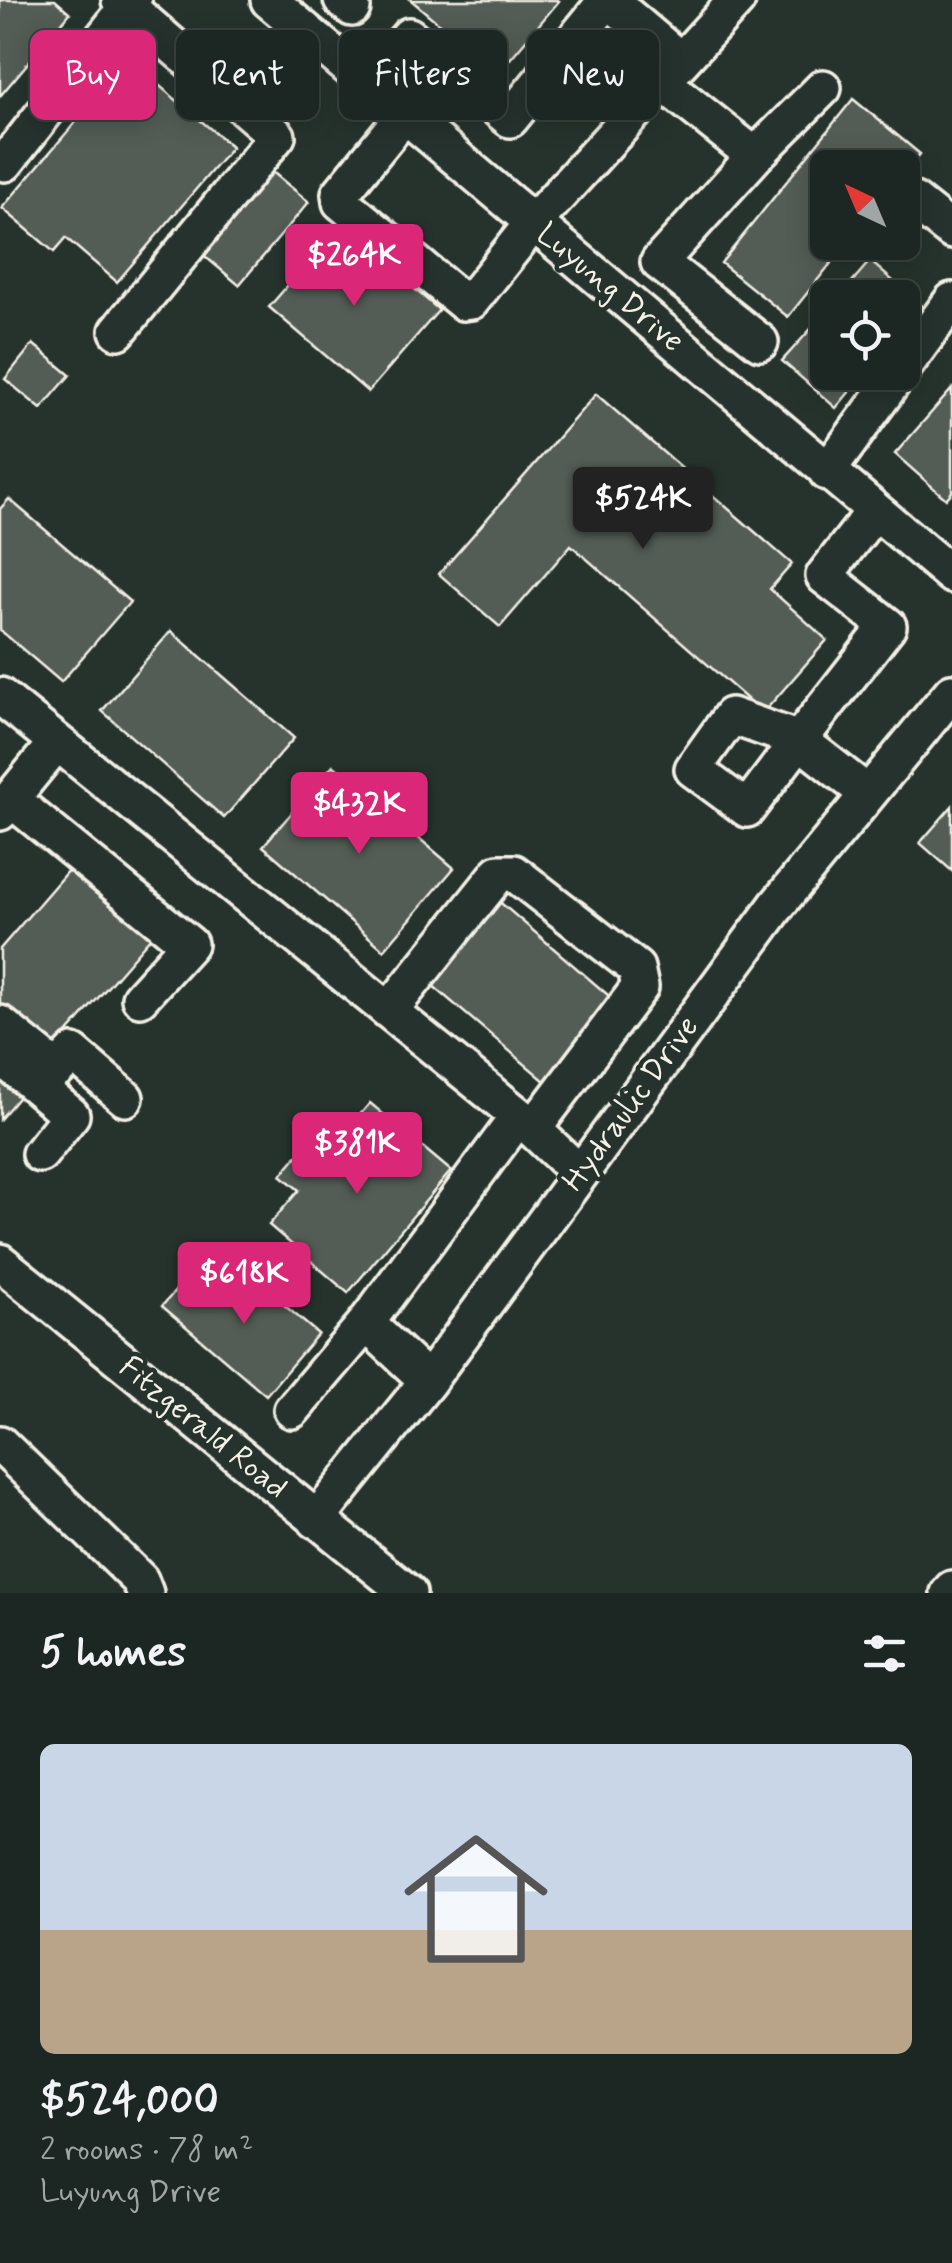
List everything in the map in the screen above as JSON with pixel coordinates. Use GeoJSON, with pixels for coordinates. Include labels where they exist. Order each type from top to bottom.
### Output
{"type":"FeatureCollection","features":[{"type":"Feature","properties":{"kind":"street","name":"Luyung Drive"},"geometry":{"type":"LineString","coordinates":[[269,0],[339,59]]}},
{"type":"Feature","properties":{"kind":"street"},"geometry":{"type":"LineString","coordinates":[[507,117],[510,119],[608,0],[755,156]]}},
{"type":"Feature","properties":{"kind":"street"},"geometry":{"type":"LineString","coordinates":[[400,120],[340,194],[341,202],[462,302],[471,301],[532,223],[737,0]]}},
{"type":"Feature","properties":{"kind":"street"},"geometry":{"type":"LineString","coordinates":[[5,163],[127,2],[277,136],[118,330]]}},
{"type":"Feature","properties":{"kind":"street"},"geometry":{"type":"LineString","coordinates":[[760,342],[658,262],[823,88]]}},
{"type":"Feature","properties":{"kind":"street","name":"Luyung Drive"},"geometry":{"type":"LineString","coordinates":[[412,120],[952,575]]}},
{"type":"Feature","properties":{"kind":"street"},"geometry":{"type":"LineString","coordinates":[[920,206],[952,231]]}},
{"type":"Feature","properties":{"kind":"street"},"geometry":{"type":"LineString","coordinates":[[920,345],[952,301]]}},
{"type":"Feature","properties":{"kind":"street"},"geometry":{"type":"LineString","coordinates":[[827,472],[887,390]]}},
{"type":"Feature","properties":{"kind":"street"},"geometry":{"type":"LineString","coordinates":[[868,794],[799,740],[888,626],[824,576],[874,512]]}},
{"type":"Feature","properties":{"kind":"street","name":"Hydraulic Drive"},"geometry":{"type":"LineString","coordinates":[[316,1520],[428,1381],[778,904],[952,692]]}},
{"type":"Feature","properties":{"kind":"street"},"geometry":{"type":"LineString","coordinates":[[0,696],[526,1123],[580,1173]]}},
{"type":"Feature","properties":{"kind":"street"},"geometry":{"type":"LineString","coordinates":[[57,742],[6,805],[189,944],[140,998]]}},
{"type":"Feature","properties":{"kind":"street"},"geometry":{"type":"LineString","coordinates":[[292,1410],[640,986],[636,968],[514,872],[498,873],[389,1011]]}},
{"type":"Feature","properties":{"kind":"street"},"geometry":{"type":"LineString","coordinates":[[0,1024],[57,1070],[73,1053],[125,1098]]}},
{"type":"Feature","properties":{"kind":"street"},"geometry":{"type":"LineString","coordinates":[[0,1056],[70,1115],[40,1154]]}},
{"type":"Feature","properties":{"kind":"street","name":"Fitzgerald Road"},"geometry":{"type":"LineString","coordinates":[[0,1262],[408,1593]]}},
{"type":"Feature","properties":{"kind":"street"},"geometry":{"type":"LineString","coordinates":[[366,1323],[428,1381]]}},
{"type":"Feature","properties":{"kind":"street"},"geometry":{"type":"LineString","coordinates":[[0,1444],[140,1580],[145,1593]]}},
{"type":"Feature","properties":{"kind":"building"},"geometry":{"type":"Polygon","coordinates":[[[0,0],[55,0],[70,13],[56,30],[30,30],[30,60],[0,96],[0,0]]]}},
{"type":"Feature","properties":{"kind":"building"},"geometry":{"type":"Polygon","coordinates":[[[411,0],[559,1],[534,30],[527,30],[527,39],[510,59],[507,30],[447,30],[411,0]]]}},
{"type":"Feature","properties":{"kind":"building"},"geometry":{"type":"Polygon","coordinates":[[[156,83],[176,100],[176,120],[200,120],[232,147],[117,282],[66,238],[54,252],[2,208],[78,120],[156,120],[156,83]]]}},
{"type":"Feature","properties":{"kind":"building"},"geometry":{"type":"Polygon","coordinates":[[[853,99],[915,150],[812,150],[853,99]]]}},
{"type":"Feature","properties":{"kind":"building"},"geometry":{"type":"Polygon","coordinates":[[[810,152],[810,260],[834,260],[818,280],[810,280],[810,290],[788,317],[721,263],[810,152]]]}},
{"type":"Feature","properties":{"kind":"building"},"geometry":{"type":"Polygon","coordinates":[[[264,165],[309,202],[239,285],[194,247],[264,165]]]}},
{"type":"Feature","properties":{"kind":"building"},"geometry":{"type":"Polygon","coordinates":[[[340,225],[439,310],[368,392],[269,307],[340,225]]]}},
{"type":"Feature","properties":{"kind":"building"},"geometry":{"type":"Polygon","coordinates":[[[870,261],[892,280],[854,280],[870,261]]]}},
{"type":"Feature","properties":{"kind":"building"},"geometry":{"type":"Polygon","coordinates":[[[810,330],[810,385],[782,361],[810,330]]]}},
{"type":"Feature","properties":{"kind":"building"},"geometry":{"type":"Polygon","coordinates":[[[33,344],[70,375],[41,409],[5,379],[33,344]]]}},
{"type":"Feature","properties":{"kind":"building"},"geometry":{"type":"Polygon","coordinates":[[[952,389],[952,492],[946,499],[895,454],[952,389]]]}},
{"type":"Feature","properties":{"kind":"building"},"geometry":{"type":"Polygon","coordinates":[[[815,390],[851,390],[836,408],[815,390]]]}},
{"type":"Feature","properties":{"kind":"building"},"geometry":{"type":"Polygon","coordinates":[[[596,394],[792,564],[770,589],[827,640],[763,713],[571,545],[500,627],[439,574],[596,394]]]}},
{"type":"Feature","properties":{"kind":"building"},"geometry":{"type":"Polygon","coordinates":[[[9,499],[130,602],[61,682],[0,630],[0,509],[9,499]]]}},
{"type":"Feature","properties":{"kind":"building"},"geometry":{"type":"Polygon","coordinates":[[[171,631],[294,738],[224,818],[102,711],[171,631]]]}},
{"type":"Feature","properties":{"kind":"building"},"geometry":{"type":"Polygon","coordinates":[[[333,765],[454,868],[384,950],[263,846],[333,765]]]}},
{"type":"Feature","properties":{"kind":"building"},"geometry":{"type":"Polygon","coordinates":[[[952,806],[952,871],[920,843],[952,806]]]}},
{"type":"Feature","properties":{"kind":"building"},"geometry":{"type":"Polygon","coordinates":[[[76,861],[157,930],[52,1051],[0,1006],[0,949],[76,861]]]}},
{"type":"Feature","properties":{"kind":"building"},"geometry":{"type":"Polygon","coordinates":[[[495,898],[616,1002],[546,1082],[425,979],[495,898]]]}},
{"type":"Feature","properties":{"kind":"building"},"geometry":{"type":"Polygon","coordinates":[[[0,1072],[23,1092],[0,1119],[0,1072]]]}},
{"type":"Feature","properties":{"kind":"building"},"geometry":{"type":"Polygon","coordinates":[[[370,1103],[451,1171],[348,1293],[269,1225],[299,1190],[281,1175],[299,1154],[315,1167],[370,1103]]]}},
{"type":"Feature","properties":{"kind":"building"},"geometry":{"type":"Polygon","coordinates":[[[236,1264],[318,1334],[266,1395],[162,1306],[184,1281],[206,1299],[236,1264]]]}}]}
